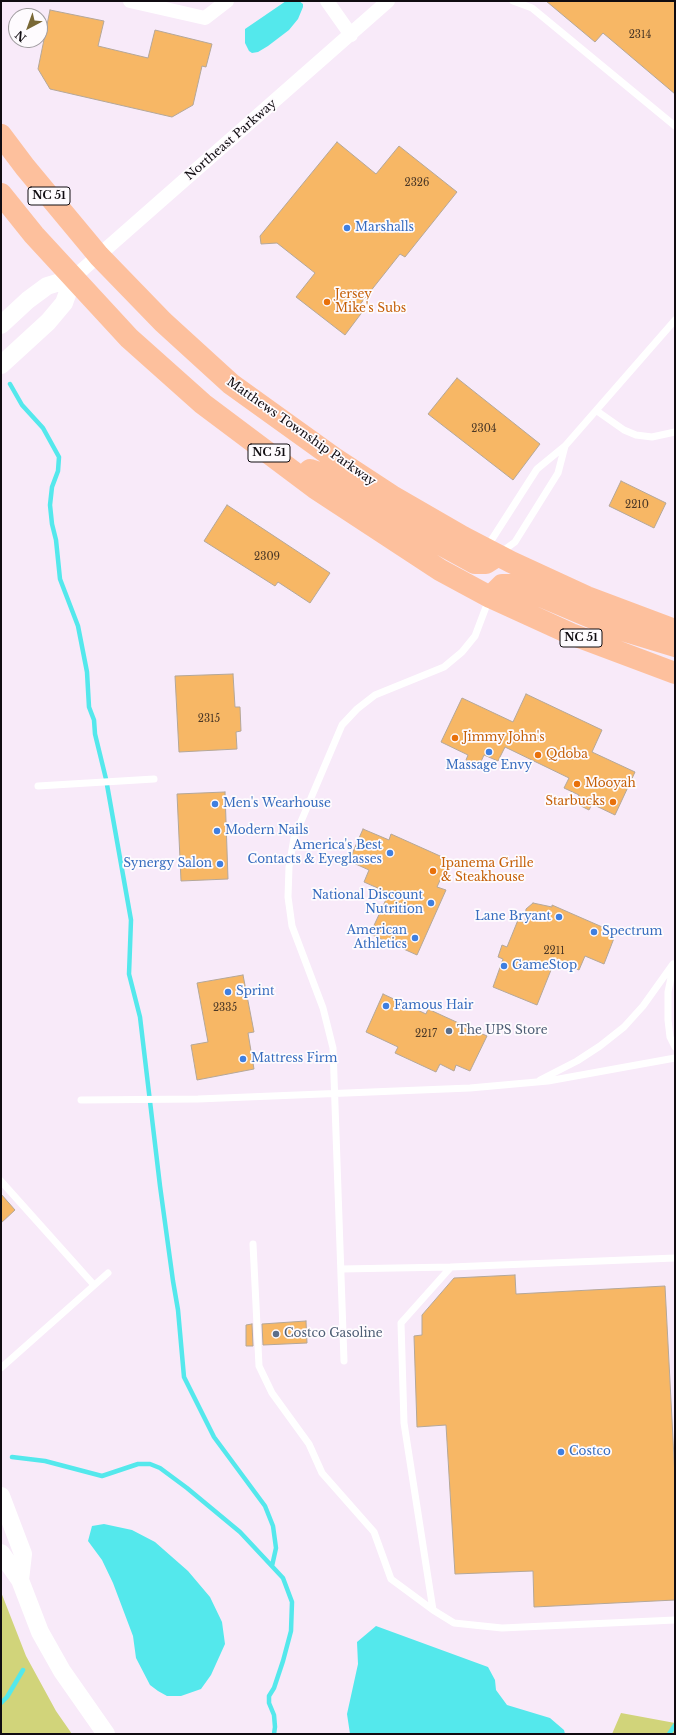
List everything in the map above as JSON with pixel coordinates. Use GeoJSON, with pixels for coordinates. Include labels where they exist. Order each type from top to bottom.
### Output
{"type":"FeatureCollection","features":[{"type":"Feature","properties":{"kind":"main road","name":"Matthews Township Parkway"},"geometry":{"type":"LineString","coordinates":[[1,135],[25,167],[99,256],[163,322],[232,384],[334,458],[392,496],[492,552],[587,597],[675,630]]}},
{"type":"Feature","properties":{"kind":"main road","name":"NC 51"},"geometry":{"type":"LineString","coordinates":[[1,194],[34,235],[73,278],[130,338],[162,368],[203,404],[315,488],[440,570],[490,596],[571,634],[675,673]]}},
{"type":"Feature","properties":{"kind":"main road"},"geometry":{"type":"LineString","coordinates":[[274,457],[319,473],[369,505],[475,562],[486,563],[492,552]]}},
{"type":"Feature","properties":{"kind":"main road"},"geometry":{"type":"LineString","coordinates":[[490,596],[502,585],[515,585],[619,630],[675,646]]}},
{"type":"Feature","properties":{"kind":"street"},"geometry":{"type":"LineString","coordinates":[[130,1],[205,18],[227,1]]}},
{"type":"Feature","properties":{"kind":"street"},"geometry":{"type":"LineString","coordinates":[[327,1],[351,35]]}},
{"type":"Feature","properties":{"kind":"street","name":"Northeast Parkway"},"geometry":{"type":"LineString","coordinates":[[1,325],[28,300],[47,286],[73,278],[388,1]]}},
{"type":"Feature","properties":{"kind":"street","name":"Northeast Parkway"},"geometry":{"type":"LineString","coordinates":[[1,365],[48,322],[64,303],[73,278]]}},
{"type":"Feature","properties":{"kind":"street"},"geometry":{"type":"LineString","coordinates":[[1,1496],[23,1554],[20,1580]]}},
{"type":"Feature","properties":{"kind":"street"},"geometry":{"type":"LineString","coordinates":[[1,1552],[20,1580],[40,1632],[62,1671],[106,1734]]}},
{"type":"Feature","properties":{"kind":"lane"},"geometry":{"type":"LineString","coordinates":[[513,1],[532,8],[675,126]]}},
{"type":"Feature","properties":{"kind":"lane"},"geometry":{"type":"LineString","coordinates":[[492,552],[537,469],[565,446],[675,320]]}},
{"type":"Feature","properties":{"kind":"lane"},"geometry":{"type":"LineString","coordinates":[[597,411],[624,430],[636,435],[652,437],[675,432]]}},
{"type":"Feature","properties":{"kind":"lane"},"geometry":{"type":"LineString","coordinates":[[492,552],[515,542],[556,478],[565,446]]}},
{"type":"Feature","properties":{"kind":"lane"},"geometry":{"type":"LineString","coordinates":[[344,1360],[333,1048],[323,1008],[292,926],[288,897],[289,867],[294,838],[342,725],[357,709],[376,695],[444,667],[462,652],[475,636],[490,596]]}},
{"type":"Feature","properties":{"kind":"lane"},"geometry":{"type":"LineString","coordinates":[[38,786],[154,779]]}},
{"type":"Feature","properties":{"kind":"lane"},"geometry":{"type":"LineString","coordinates":[[536,1082],[577,1061],[600,1046],[624,1027],[643,1006],[674,962]]}},
{"type":"Feature","properties":{"kind":"lane"},"geometry":{"type":"LineString","coordinates":[[674,962],[668,992],[668,1020],[670,1038],[675,1047]]}},
{"type":"Feature","properties":{"kind":"lane"},"geometry":{"type":"LineString","coordinates":[[81,1100],[198,1099],[470,1088],[536,1082],[639,1066],[675,1058]]}},
{"type":"Feature","properties":{"kind":"lane"},"geometry":{"type":"LineString","coordinates":[[1,1180],[94,1285]]}},
{"type":"Feature","properties":{"kind":"lane"},"geometry":{"type":"LineString","coordinates":[[253,1244],[258,1366],[272,1393],[309,1444],[322,1473],[374,1532],[391,1579],[433,1610],[454,1623],[502,1628],[675,1620]]}},
{"type":"Feature","properties":{"kind":"lane"},"geometry":{"type":"LineString","coordinates":[[341,1269],[451,1267],[675,1258]]}},
{"type":"Feature","properties":{"kind":"lane"},"geometry":{"type":"LineString","coordinates":[[433,1610],[404,1423],[401,1323],[451,1267]]}},
{"type":"Feature","properties":{"kind":"lane"},"geometry":{"type":"LineString","coordinates":[[1,1368],[108,1273]]}},
{"type":"Feature","properties":{"kind":"green space"},"geometry":{"type":"Polygon","coordinates":[[[1,1592],[26,1656],[56,1711],[72,1734],[1,1734],[1,1592]]]}},
{"type":"Feature","properties":{"kind":"green space"},"geometry":{"type":"Polygon","coordinates":[[[621,1713],[675,1723],[675,1734],[612,1734],[621,1713]]]}},
{"type":"Feature","properties":{"kind":"water"},"geometry":{"type":"Polygon","coordinates":[[[286,1],[299,1],[303,4],[298,19],[289,30],[268,46],[258,52],[252,53],[249,51],[245,43],[245,29],[286,1]]]}},
{"type":"Feature","properties":{"kind":"water"},"geometry":{"type":"Polygon","coordinates":[[[104,1524],[132,1530],[155,1542],[188,1571],[210,1597],[222,1622],[225,1644],[211,1675],[201,1689],[181,1696],[167,1696],[150,1685],[136,1658],[133,1636],[113,1583],[102,1560],[88,1541],[92,1526],[104,1524]]]}},
{"type":"Feature","properties":{"kind":"water"},"geometry":{"type":"Polygon","coordinates":[[[376,1626],[488,1667],[495,1680],[496,1690],[507,1705],[550,1718],[564,1730],[565,1734],[350,1734],[347,1714],[358,1664],[357,1642],[376,1626]]]}},
{"type":"Feature","properties":{"kind":"building"},"geometry":{"type":"Polygon","coordinates":[[[546,1],[675,1],[675,94],[603,33],[595,42],[546,1]]]}},
{"type":"Feature","properties":{"kind":"building"},"geometry":{"type":"Polygon","coordinates":[[[50,10],[104,21],[98,46],[148,58],[155,30],[212,44],[206,67],[202,66],[193,105],[172,117],[50,89],[38,69],[42,48],[48,48],[48,20],[50,10]]]}},
{"type":"Feature","properties":{"kind":"building","name":"Marshalls"},"geometry":{"type":"Polygon","coordinates":[[[337,142],[376,174],[399,146],[457,192],[405,257],[400,254],[358,307],[363,311],[345,335],[296,297],[315,273],[277,243],[261,244],[260,236],[337,142]]]}},
{"type":"Feature","properties":{"kind":"building"},"geometry":{"type":"Polygon","coordinates":[[[457,378],[540,444],[513,480],[428,414],[457,378]]]}},
{"type":"Feature","properties":{"kind":"building"},"geometry":{"type":"Polygon","coordinates":[[[621,481],[666,503],[654,528],[609,506],[621,481]]]}},
{"type":"Feature","properties":{"kind":"building"},"geometry":{"type":"Polygon","coordinates":[[[227,505],[330,573],[310,603],[278,582],[275,586],[204,541],[227,505]]]}},
{"type":"Feature","properties":{"kind":"building"},"geometry":{"type":"Polygon","coordinates":[[[233,674],[235,707],[240,707],[241,731],[236,732],[237,749],[179,752],[175,676],[233,674]]]}},
{"type":"Feature","properties":{"kind":"building"},"geometry":{"type":"Polygon","coordinates":[[[526,694],[602,730],[592,752],[635,772],[615,815],[592,804],[589,810],[575,803],[579,795],[564,788],[569,778],[505,747],[498,761],[484,755],[479,766],[466,760],[468,755],[441,742],[462,698],[513,722],[526,694]]]}},
{"type":"Feature","properties":{"kind":"building"},"geometry":{"type":"Polygon","coordinates":[[[225,792],[228,879],[181,881],[177,794],[225,792]]]}},
{"type":"Feature","properties":{"kind":"building"},"geometry":{"type":"Polygon","coordinates":[[[363,829],[389,840],[391,834],[449,860],[437,887],[446,890],[417,955],[370,934],[389,893],[364,882],[369,870],[349,861],[363,829]]]}},
{"type":"Feature","properties":{"kind":"building"},"geometry":{"type":"Polygon","coordinates":[[[533,903],[552,907],[552,905],[616,933],[604,964],[585,956],[579,970],[555,960],[537,1005],[493,987],[503,959],[498,957],[502,945],[507,947],[518,920],[525,923],[526,909],[533,903]]]}},
{"type":"Feature","properties":{"kind":"building"},"geometry":{"type":"Polygon","coordinates":[[[243,975],[254,1032],[248,1033],[254,1069],[197,1080],[191,1045],[208,1042],[197,983],[243,975]]]}},
{"type":"Feature","properties":{"kind":"building"},"geometry":{"type":"Polygon","coordinates":[[[383,994],[426,1014],[428,1009],[487,1036],[470,1071],[456,1065],[454,1071],[440,1064],[436,1072],[395,1053],[398,1047],[366,1032],[383,994]]]}},
{"type":"Feature","properties":{"kind":"building"},"geometry":{"type":"Polygon","coordinates":[[[1,1194],[15,1210],[1,1223],[1,1194]]]}},
{"type":"Feature","properties":{"kind":"building","name":"Costco"},"geometry":{"type":"Polygon","coordinates":[[[515,1275],[516,1294],[665,1286],[675,1477],[675,1600],[534,1607],[533,1571],[455,1574],[446,1425],[417,1427],[414,1336],[422,1335],[422,1315],[454,1278],[515,1275]]]}},
{"type":"Feature","properties":{"kind":"building","name":"Costco Gasoline"},"geometry":{"type":"Polygon","coordinates":[[[306,1321],[307,1343],[263,1345],[262,1324],[306,1321]]]}},
{"type":"Feature","properties":{"kind":"building"},"geometry":{"type":"Polygon","coordinates":[[[252,1324],[253,1346],[246,1346],[246,1325],[252,1324]]]}},
{"type":"Feature","properties":{"kind":"waterway"},"geometry":{"type":"LineString","coordinates":[[10,384],[22,405],[43,428],[59,457],[58,471],[52,487],[50,505],[52,524],[56,540],[60,579],[78,626],[87,672],[89,707],[94,720],[95,734],[106,779],[131,920],[129,974],[140,1017],[160,1186],[178,1310],[184,1377],[214,1437],[265,1506],[273,1526],[276,1548],[272,1566]]}},
{"type":"Feature","properties":{"kind":"waterway"},"geometry":{"type":"LineString","coordinates":[[12,1457],[45,1461],[102,1476],[138,1464],[150,1464],[160,1468],[187,1488],[240,1532],[283,1578],[292,1602],[291,1631],[274,1688],[269,1696],[269,1703],[274,1715],[274,1734]]}},
{"type":"Feature","properties":{"kind":"waterway"},"geometry":{"type":"LineString","coordinates":[[1,1703],[7,1697],[23,1670]]}},
{"type":"Feature","properties":{"kind":"waterway"},"geometry":{"type":"LineString","coordinates":[[669,1734],[675,1725]]}},
{"type":"Feature","properties":{"kind":"place","name":"Marshalls"},"geometry":{"type":"Point","coordinates":[347,228]}},
{"type":"Feature","properties":{"kind":"place","name":"Jersey Mike's Subs"},"geometry":{"type":"Point","coordinates":[327,302]}},
{"type":"Feature","properties":{"kind":"place","name":"Jimmy John's"},"geometry":{"type":"Point","coordinates":[455,738]}},
{"type":"Feature","properties":{"kind":"place","name":"Massage Envy"},"geometry":{"type":"Point","coordinates":[489,752]}},
{"type":"Feature","properties":{"kind":"place","name":"Qdoba"},"geometry":{"type":"Point","coordinates":[538,755]}},
{"type":"Feature","properties":{"kind":"place","name":"Mooyah"},"geometry":{"type":"Point","coordinates":[577,784]}},
{"type":"Feature","properties":{"kind":"place","name":"Starbucks"},"geometry":{"type":"Point","coordinates":[613,802]}},
{"type":"Feature","properties":{"kind":"place","name":"Men's Wearhouse"},"geometry":{"type":"Point","coordinates":[215,804]}},
{"type":"Feature","properties":{"kind":"place","name":"Modern Nails"},"geometry":{"type":"Point","coordinates":[217,831]}},
{"type":"Feature","properties":{"kind":"place","name":"America's Best Contacts & Eyeglasses"},"geometry":{"type":"Point","coordinates":[390,853]}},
{"type":"Feature","properties":{"kind":"place","name":"Synergy Salon"},"geometry":{"type":"Point","coordinates":[220,864]}},
{"type":"Feature","properties":{"kind":"place","name":"Ipanema Grille & Steakhouse"},"geometry":{"type":"Point","coordinates":[433,871]}},
{"type":"Feature","properties":{"kind":"place","name":"National Discount Nutrition"},"geometry":{"type":"Point","coordinates":[431,903]}},
{"type":"Feature","properties":{"kind":"place","name":"Lane Bryant"},"geometry":{"type":"Point","coordinates":[559,917]}},
{"type":"Feature","properties":{"kind":"place","name":"Spectrum"},"geometry":{"type":"Point","coordinates":[594,932]}},
{"type":"Feature","properties":{"kind":"place","name":"American Athletics"},"geometry":{"type":"Point","coordinates":[415,938]}},
{"type":"Feature","properties":{"kind":"place","name":"GameStop"},"geometry":{"type":"Point","coordinates":[504,966]}},
{"type":"Feature","properties":{"kind":"place","name":"Sprint"},"geometry":{"type":"Point","coordinates":[228,992]}},
{"type":"Feature","properties":{"kind":"place","name":"Famous Hair"},"geometry":{"type":"Point","coordinates":[386,1006]}},
{"type":"Feature","properties":{"kind":"place","name":"The UPS Store"},"geometry":{"type":"Point","coordinates":[449,1031]}},
{"type":"Feature","properties":{"kind":"place","name":"Mattress Firm"},"geometry":{"type":"Point","coordinates":[243,1059]}},
{"type":"Feature","properties":{"kind":"place","name":"Costco Gasoline"},"geometry":{"type":"Point","coordinates":[276,1334]}},
{"type":"Feature","properties":{"kind":"place","name":"Costco"},"geometry":{"type":"Point","coordinates":[561,1452]}}]}
